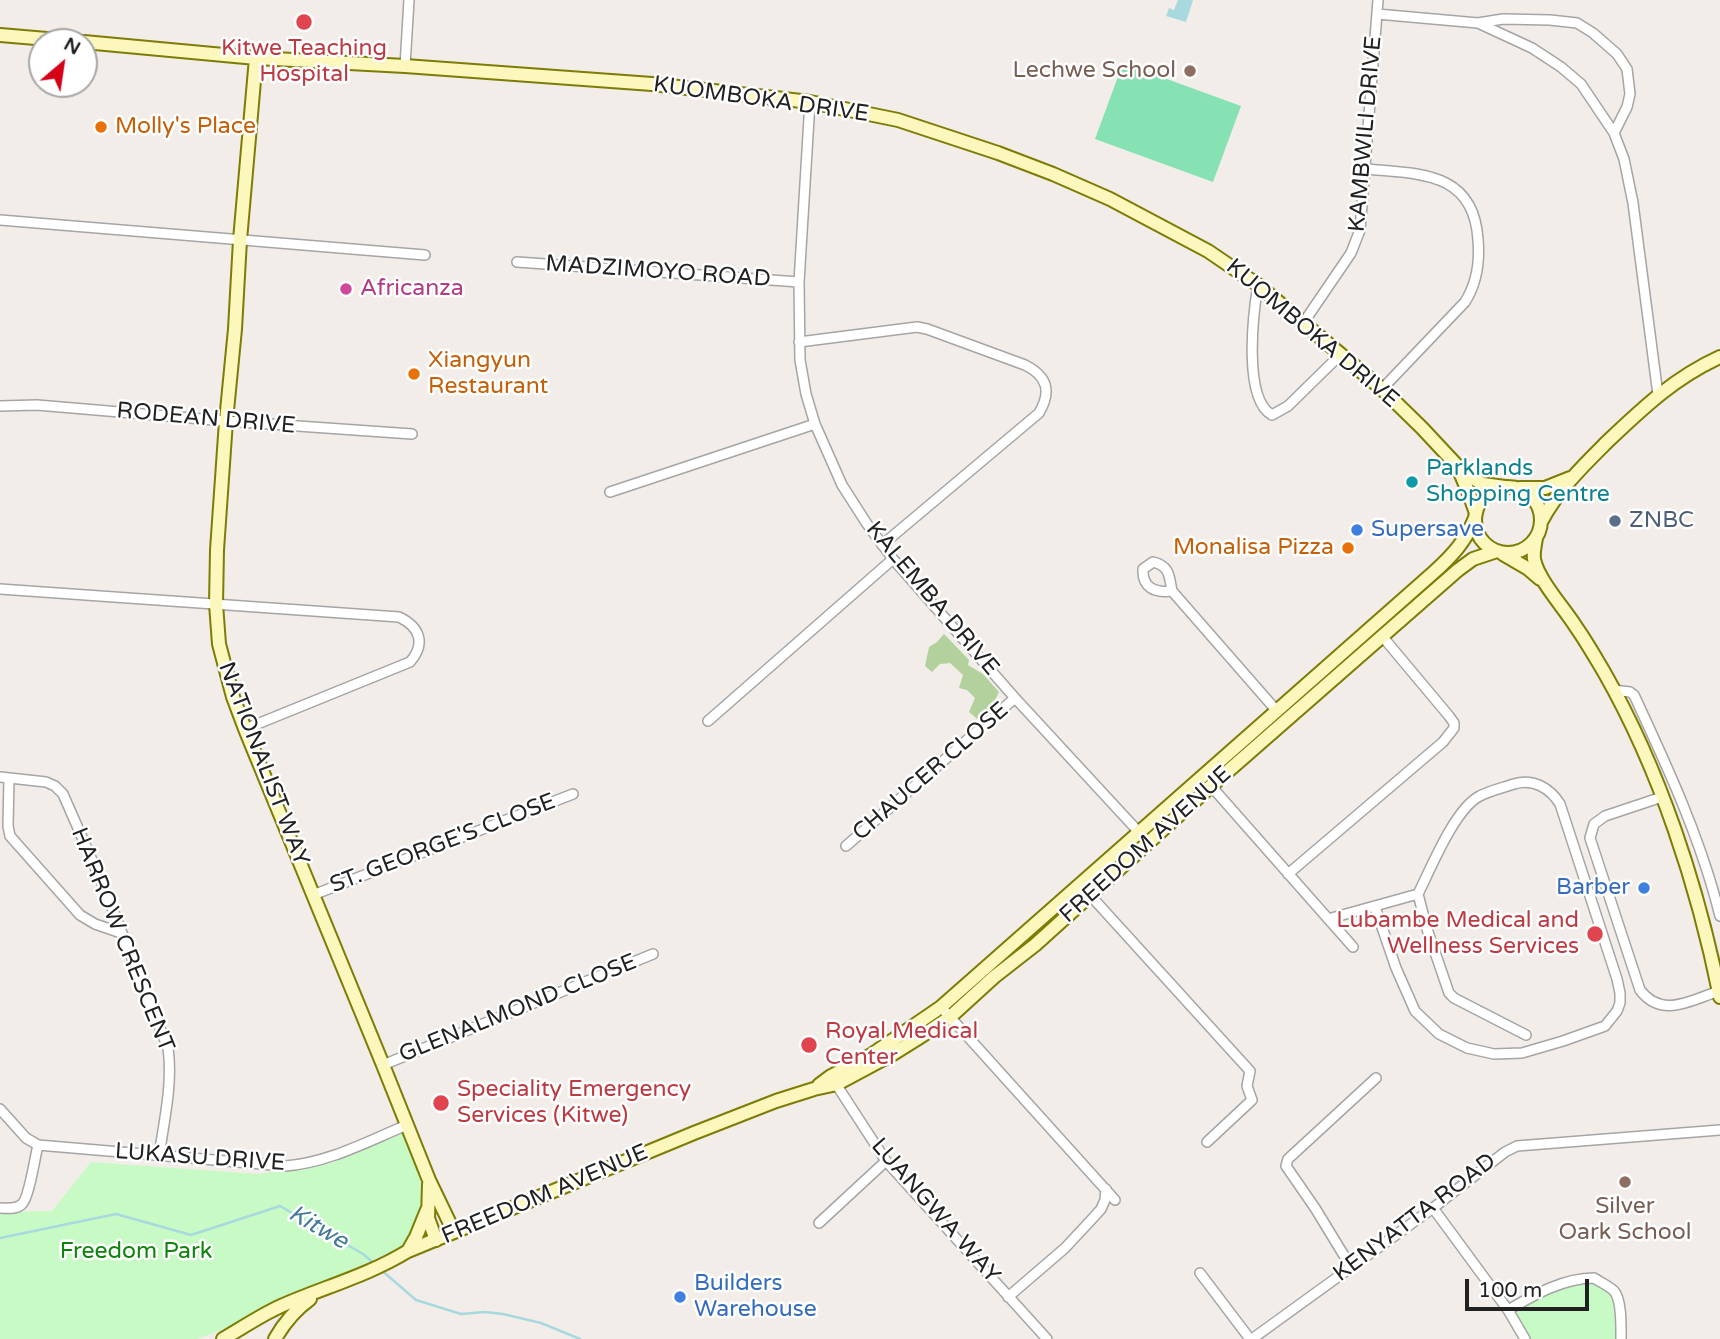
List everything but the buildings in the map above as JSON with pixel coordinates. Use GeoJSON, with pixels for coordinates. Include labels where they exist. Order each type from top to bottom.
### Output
{"type":"FeatureCollection","features":[{"type":"Feature","properties":{"kind":"main road","name":"KUOMBOKA DRIVE"},"geometry":{"type":"LineString","coordinates":[[0,35],[28,37]]}},
{"type":"Feature","properties":{"kind":"main road","name":"KUOMBOKA DRIVE"},"geometry":{"type":"LineString","coordinates":[[98,43],[256,58],[652,84],[810,102],[898,120],[1053,174],[1110,199],[1208,251],[1258,285],[1382,389],[1457,467]]}},
{"type":"Feature","properties":{"kind":"main road","name":"NATIONALIST WAY"},"geometry":{"type":"LineString","coordinates":[[256,58],[217,550],[216,604],[219,644],[233,697],[245,729],[429,1180],[454,1232]]}},
{"type":"Feature","properties":{"kind":"main road"},"geometry":{"type":"LineString","coordinates":[[1719,994],[1688,869],[1662,797],[1613,690],[1576,626],[1548,586],[1534,561],[1534,553],[1541,522],[1572,477],[1657,396],[1696,368],[1720,357]]}},
{"type":"Feature","properties":{"kind":"main road"},"geometry":{"type":"LineString","coordinates":[[1457,467],[1483,484],[1510,487],[1545,488],[1572,477]]}},
{"type":"Feature","properties":{"kind":"main road"},"geometry":{"type":"LineString","coordinates":[[1457,467],[1475,515],[1476,527],[1484,543],[1527,568],[1548,586]]}},
{"type":"Feature","properties":{"kind":"main road"},"geometry":{"type":"LineString","coordinates":[[1475,515],[1479,503],[1486,495],[1495,489],[1510,487],[1524,491],[1532,497],[1541,513],[1541,522]]}},
{"type":"Feature","properties":{"kind":"main road","name":"FREEDOM AVENUE"},"geometry":{"type":"LineString","coordinates":[[223,1339],[281,1306],[363,1275],[408,1251],[694,1133],[814,1089],[893,1054],[949,1018],[1090,895],[1144,837],[1276,710],[1450,558],[1464,539],[1475,515]]}},
{"type":"Feature","properties":{"kind":"main road"},"geometry":{"type":"LineString","coordinates":[[1499,552],[1521,551],[1530,546],[1536,538]]}},
{"type":"Feature","properties":{"kind":"main road","name":"FREEDOM AVENUE"},"geometry":{"type":"LineString","coordinates":[[834,1080],[941,1007],[1144,837],[1211,786],[1458,570],[1473,559],[1499,552]]}},
{"type":"Feature","properties":{"kind":"main road"},"geometry":{"type":"LineString","coordinates":[[1322,688],[1352,645]]}},
{"type":"Feature","properties":{"kind":"main road"},"geometry":{"type":"LineString","coordinates":[[429,1180],[428,1218],[436,1240]]}},
{"type":"Feature","properties":{"kind":"main road"},"geometry":{"type":"LineString","coordinates":[[408,1251],[428,1207]]}},
{"type":"Feature","properties":{"kind":"main road","name":"FREEDOM AVENUE"},"geometry":{"type":"LineString","coordinates":[[275,1339],[298,1308],[318,1292]]}},
{"type":"Feature","properties":{"kind":"street"},"geometry":{"type":"LineString","coordinates":[[405,66],[409,0]]}},
{"type":"Feature","properties":{"kind":"street","name":"KAMBWILI DRIVE"},"geometry":{"type":"LineString","coordinates":[[1304,322],[1351,253],[1360,230],[1378,0]]}},
{"type":"Feature","properties":{"kind":"street"},"geometry":{"type":"LineString","coordinates":[[1377,14],[1478,23],[1503,19],[1577,23],[1594,33],[1617,54],[1626,69],[1630,94],[1627,107],[1614,133]]}},
{"type":"Feature","properties":{"kind":"street"},"geometry":{"type":"LineString","coordinates":[[1478,23],[1532,48],[1561,67],[1581,84],[1614,133],[1624,159],[1633,203],[1657,396]]}},
{"type":"Feature","properties":{"kind":"street","name":"KALEMBA DRIVE"},"geometry":{"type":"LineString","coordinates":[[810,102],[799,282],[800,360],[806,394],[816,424],[842,485],[893,559],[1015,698],[1144,837]]}},
{"type":"Feature","properties":{"kind":"street"},"geometry":{"type":"LineString","coordinates":[[1366,169],[1424,175],[1450,185],[1461,193],[1471,208],[1478,235],[1478,268],[1474,286],[1465,302],[1382,389]]}},
{"type":"Feature","properties":{"kind":"street"},"geometry":{"type":"LineString","coordinates":[[0,220],[425,255]]}},
{"type":"Feature","properties":{"kind":"street","name":"MADZIMOYO ROAD"},"geometry":{"type":"LineString","coordinates":[[517,262],[799,282]]}},
{"type":"Feature","properties":{"kind":"street"},"geometry":{"type":"LineString","coordinates":[[1258,285],[1253,322],[1253,368],[1262,407],[1272,415],[1288,406],[1341,354]]}},
{"type":"Feature","properties":{"kind":"street"},"geometry":{"type":"LineString","coordinates":[[799,342],[918,327],[1037,371],[1043,378],[1046,388],[1045,403],[1039,413],[882,545]]}},
{"type":"Feature","properties":{"kind":"street","name":"RODEAN DRIVE"},"geometry":{"type":"LineString","coordinates":[[0,406],[37,405],[412,434]]}},
{"type":"Feature","properties":{"kind":"street"},"geometry":{"type":"LineString","coordinates":[[610,492],[816,424]]}},
{"type":"Feature","properties":{"kind":"street"},"geometry":{"type":"LineString","coordinates":[[708,722],[893,559]]}},
{"type":"Feature","properties":{"kind":"street"},"geometry":{"type":"LineString","coordinates":[[0,589],[399,617],[416,629],[419,643],[416,656],[410,662],[245,729]]}},
{"type":"Feature","properties":{"kind":"street"},"geometry":{"type":"LineString","coordinates":[[1171,591],[1276,710]]}},
{"type":"Feature","properties":{"kind":"street"},"geometry":{"type":"LineString","coordinates":[[1288,874],[1443,742],[1454,729],[1454,723],[1449,716],[1382,636]]}},
{"type":"Feature","properties":{"kind":"street"},"geometry":{"type":"LineString","coordinates":[[1613,690],[1630,692],[1633,695],[1662,755],[1690,823],[1720,916]]}},
{"type":"Feature","properties":{"kind":"street","name":"CHAUCER CLOSE"},"geometry":{"type":"LineString","coordinates":[[846,846],[1015,698]]}},
{"type":"Feature","properties":{"kind":"street"},"geometry":{"type":"LineString","coordinates":[[1647,762],[1662,755]]}},
{"type":"Feature","properties":{"kind":"street"},"geometry":{"type":"LineString","coordinates":[[5,777],[10,836],[80,915],[95,924],[121,933]]}},
{"type":"Feature","properties":{"kind":"street","name":"HARROW CRESCENT"},"geometry":{"type":"LineString","coordinates":[[5,777],[46,782],[63,794],[102,883],[168,1048],[169,1079],[159,1156]]}},
{"type":"Feature","properties":{"kind":"street"},"geometry":{"type":"LineString","coordinates":[[1375,906],[1396,968],[1415,1011],[1439,1034],[1467,1048],[1494,1054],[1522,1053],[1605,1026],[1617,1011],[1620,993],[1617,979],[1560,804],[1546,788],[1534,783],[1520,782],[1480,796],[1471,802],[1452,827],[1418,894],[1449,993],[1526,1035]]}},
{"type":"Feature","properties":{"kind":"street"},"geometry":{"type":"LineString","coordinates":[[1211,786],[1353,947]]}},
{"type":"Feature","properties":{"kind":"street","name":"ST. GEORGE'S CLOSE"},"geometry":{"type":"LineString","coordinates":[[313,895],[573,794]]}},
{"type":"Feature","properties":{"kind":"street"},"geometry":{"type":"LineString","coordinates":[[1662,797],[1605,816],[1594,824],[1590,838],[1640,990],[1646,998],[1662,1006],[1674,1006],[1719,994]]}},
{"type":"Feature","properties":{"kind":"street"},"geometry":{"type":"LineString","coordinates":[[1328,919],[1418,894]]}},
{"type":"Feature","properties":{"kind":"street"},"geometry":{"type":"LineString","coordinates":[[1090,895],[1250,1071],[1247,1086],[1252,1100],[1207,1142]]}},
{"type":"Feature","properties":{"kind":"street","name":"GLENALMOND CLOSE"},"geometry":{"type":"LineString","coordinates":[[383,1065],[653,954]]}},
{"type":"Feature","properties":{"kind":"street"},"geometry":{"type":"LineString","coordinates":[[941,1007],[1115,1200]]}},
{"type":"Feature","properties":{"kind":"street"},"geometry":{"type":"LineString","coordinates":[[1351,1267],[1286,1164],[1288,1158],[1376,1078]]}},
{"type":"Feature","properties":{"kind":"street","name":"LUANGWA WAY"},"geometry":{"type":"LineString","coordinates":[[834,1080],[886,1161],[1047,1339]]}},
{"type":"Feature","properties":{"kind":"street"},"geometry":{"type":"LineString","coordinates":[[0,1109],[26,1138],[38,1145],[23,1203],[19,1207],[0,1208]]}},
{"type":"Feature","properties":{"kind":"street","name":"LUKASU DRIVE"},"geometry":{"type":"LineString","coordinates":[[38,1145],[294,1165],[328,1157],[407,1125]]}},
{"type":"Feature","properties":{"kind":"street","name":"KENYATTA ROAD"},"geometry":{"type":"LineString","coordinates":[[1251,1339],[1433,1208],[1504,1152],[1517,1146],[1720,1130]]}},
{"type":"Feature","properties":{"kind":"street"},"geometry":{"type":"LineString","coordinates":[[819,1223],[886,1161]]}},
{"type":"Feature","properties":{"kind":"street"},"geometry":{"type":"LineString","coordinates":[[1008,1297],[1065,1248],[1101,1209],[1105,1200],[1105,1189]]}},
{"type":"Feature","properties":{"kind":"street"},"geometry":{"type":"LineString","coordinates":[[1433,1208],[1508,1310],[1525,1339]]}},
{"type":"Feature","properties":{"kind":"street"},"geometry":{"type":"LineString","coordinates":[[1200,1273],[1251,1339]]}},
{"type":"Feature","properties":{"kind":"street"},"geometry":{"type":"LineString","coordinates":[[1508,1310],[1549,1288],[1594,1278],[1617,1296],[1621,1339]]}},
{"type":"Feature","properties":{"kind":"green space"},"geometry":{"type":"Polygon","coordinates":[[[1123,63],[1241,106],[1213,182],[1095,139],[1123,63]]]}},
{"type":"Feature","properties":{"kind":"green space"},"geometry":{"type":"Polygon","coordinates":[[[944,634],[969,660],[968,665],[983,674],[999,692],[993,704],[999,708],[982,723],[969,712],[975,698],[967,690],[959,688],[963,675],[950,663],[940,664],[932,672],[925,666],[929,647],[944,634]]]}},
{"type":"Feature","properties":{"kind":"green space","name":"Freedom Park"},"geometry":{"type":"Polygon","coordinates":[[[406,1132],[425,1196],[405,1245],[229,1327],[197,1339],[0,1339],[0,1212],[52,1211],[91,1162],[258,1174],[332,1163],[406,1132]]]}},
{"type":"Feature","properties":{"kind":"green space"},"geometry":{"type":"Polygon","coordinates":[[[1593,1281],[1616,1297],[1618,1339],[1529,1339],[1516,1313],[1544,1293],[1593,1281]]]}},
{"type":"Feature","properties":{"kind":"water"},"geometry":{"type":"Polygon","coordinates":[[[1178,0],[1193,0],[1186,22],[1166,16],[1169,8],[1174,10],[1178,0]]]}},
{"type":"Feature","properties":{"kind":"waterway","name":"Kitwe"},"geometry":{"type":"LineString","coordinates":[[0,1238],[116,1214],[191,1235],[280,1206],[363,1254],[376,1265]]}},
{"type":"Feature","properties":{"kind":"waterway","name":"Kitwe"},"geometry":{"type":"LineString","coordinates":[[380,1269],[416,1300],[461,1314],[503,1314],[541,1323],[580,1339]]}},
{"type":"Feature","properties":{"kind":"place","name":"Kitwe Teaching Hospital"},"geometry":{"type":"Point","coordinates":[304,22]}},
{"type":"Feature","properties":{"kind":"place","name":"Lechwe School"},"geometry":{"type":"Point","coordinates":[1190,71]}},
{"type":"Feature","properties":{"kind":"place","name":"Molly's Place"},"geometry":{"type":"Point","coordinates":[101,127]}},
{"type":"Feature","properties":{"kind":"place","name":"Africanza"},"geometry":{"type":"Point","coordinates":[346,289]}},
{"type":"Feature","properties":{"kind":"place","name":"Xiangyun Restaurant"},"geometry":{"type":"Point","coordinates":[414,374]}},
{"type":"Feature","properties":{"kind":"place","name":"Parklands Shopping Centre"},"geometry":{"type":"Point","coordinates":[1412,482]}},
{"type":"Feature","properties":{"kind":"place","name":"ZNBC"},"geometry":{"type":"Point","coordinates":[1615,521]}},
{"type":"Feature","properties":{"kind":"place","name":"Supersave"},"geometry":{"type":"Point","coordinates":[1357,530]}},
{"type":"Feature","properties":{"kind":"place","name":"Monalisa Pizza"},"geometry":{"type":"Point","coordinates":[1348,548]}},
{"type":"Feature","properties":{"kind":"place","name":"Barber"},"geometry":{"type":"Point","coordinates":[1644,888]}},
{"type":"Feature","properties":{"kind":"place","name":"Lubambe Medical and Wellness Services"},"geometry":{"type":"Point","coordinates":[1595,934]}},
{"type":"Feature","properties":{"kind":"place","name":"Royal Medical Center"},"geometry":{"type":"Point","coordinates":[809,1045]}},
{"type":"Feature","properties":{"kind":"place","name":"Speciality Emergency Services (Kitwe)"},"geometry":{"type":"Point","coordinates":[441,1103]}},
{"type":"Feature","properties":{"kind":"place","name":"Silver Oark School"},"geometry":{"type":"Point","coordinates":[1625,1182]}},
{"type":"Feature","properties":{"kind":"place","name":"Builders Warehouse"},"geometry":{"type":"Point","coordinates":[680,1297]}}]}
